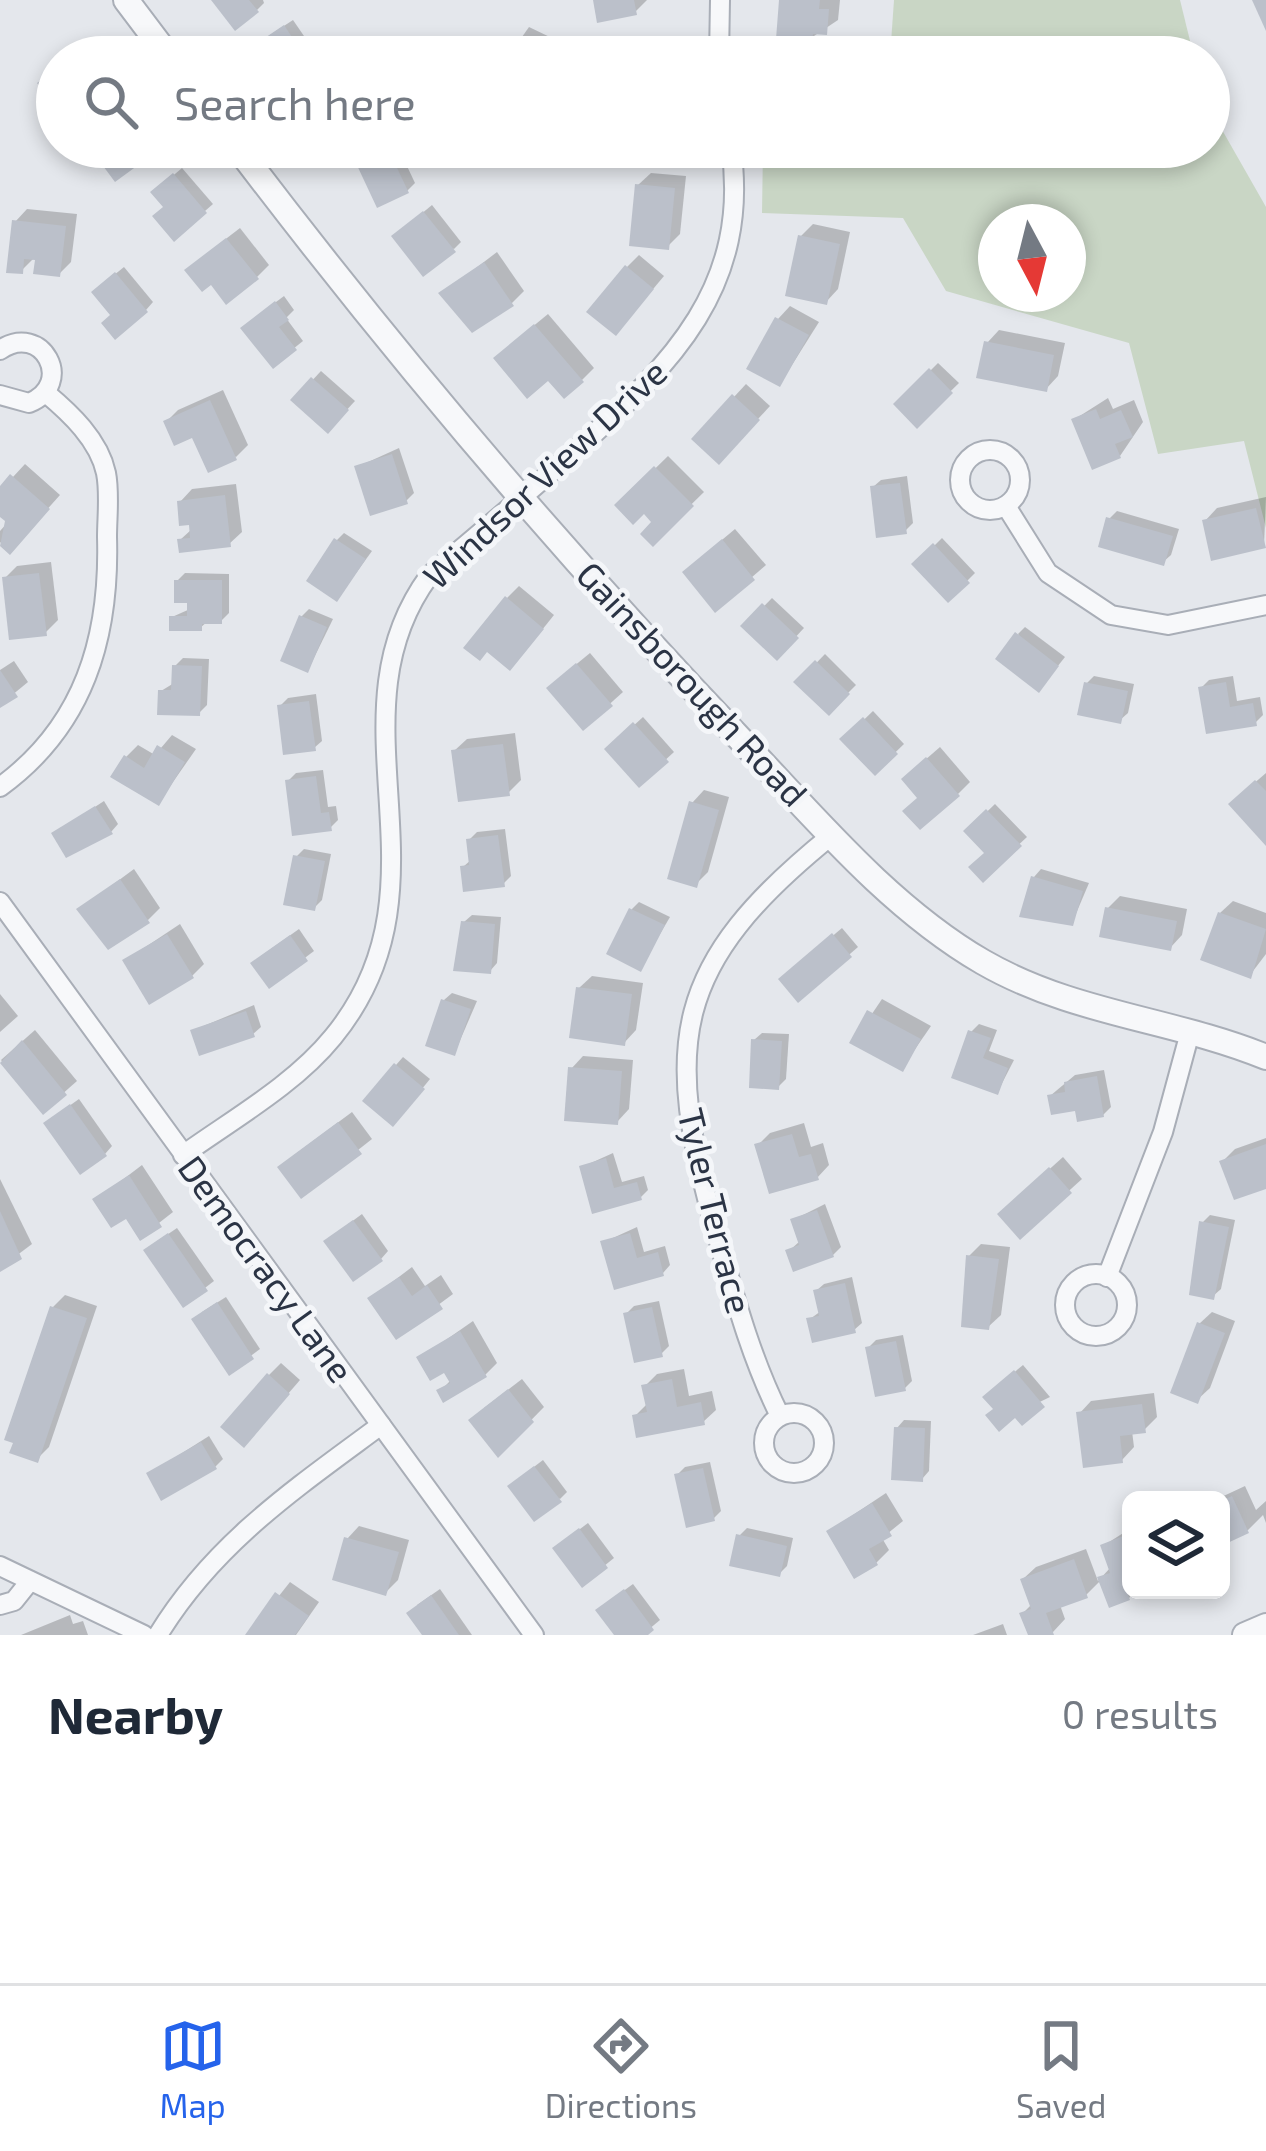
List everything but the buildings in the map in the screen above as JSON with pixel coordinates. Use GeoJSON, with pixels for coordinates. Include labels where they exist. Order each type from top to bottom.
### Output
{"type":"FeatureCollection","features":[{"type":"Feature","properties":{"kind":"street"},"geometry":{"type":"LineString","coordinates":[[126,0],[153,36]]}},
{"type":"Feature","properties":{"kind":"street"},"geometry":{"type":"LineString","coordinates":[[719,36],[720,0]]}},
{"type":"Feature","properties":{"kind":"street","name":"Gainsborough Road"},"geometry":{"type":"LineString","coordinates":[[254,168],[522,498],[832,835],[939,935],[1068,1003],[1266,1058]]}},
{"type":"Feature","properties":{"kind":"street","name":"Windsor View Drive"},"geometry":{"type":"LineString","coordinates":[[183,1156],[309,1063],[337,1033],[359,996],[382,946],[394,889],[383,722],[393,643],[406,608],[429,576],[644,389],[688,337],[732,237],[734,168]]}},
{"type":"Feature","properties":{"kind":"street"},"geometry":{"type":"LineString","coordinates":[[0,350],[24,341],[42,349],[54,375],[46,393],[19,404],[0,395]]}},
{"type":"Feature","properties":{"kind":"street"},"geometry":{"type":"LineString","coordinates":[[0,787],[54,739],[88,685],[99,648],[108,562],[106,470],[77,420],[46,393]]}},
{"type":"Feature","properties":{"kind":"street"},"geometry":{"type":"LineString","coordinates":[[1006,506],[1048,573],[1111,615],[1168,625],[1266,605]]}},
{"type":"Feature","properties":{"kind":"street","name":"Tyler Terrace"},"geometry":{"type":"LineString","coordinates":[[780,1416],[755,1366],[693,1153],[682,1061],[694,1002],[729,936],[777,879],[832,835]]}},
{"type":"Feature","properties":{"kind":"street","name":"Democracy Lane"},"geometry":{"type":"LineString","coordinates":[[0,902],[534,1635]]}},
{"type":"Feature","properties":{"kind":"street"},"geometry":{"type":"LineString","coordinates":[[1107,1276],[1163,1132],[1189,1036]]}},
{"type":"Feature","properties":{"kind":"street"},"geometry":{"type":"LineString","coordinates":[[158,1635],[215,1556],[254,1519],[380,1425]]}},
{"type":"Feature","properties":{"kind":"street"},"geometry":{"type":"LineString","coordinates":[[0,1566],[144,1635]]}},
{"type":"Feature","properties":{"kind":"street"},"geometry":{"type":"LineString","coordinates":[[0,1605],[14,1601],[30,1581]]}},
{"type":"Feature","properties":{"kind":"street"},"geometry":{"type":"LineString","coordinates":[[1245,1635],[1266,1626]]}},
{"type":"Feature","properties":{"kind":"green space"},"geometry":{"type":"Polygon","coordinates":[[[894,0],[1180,0],[1189,36],[891,36],[894,0]]]}},
{"type":"Feature","properties":{"kind":"green space"},"geometry":{"type":"Polygon","coordinates":[[[1230,144],[1266,207],[1266,528],[1244,441],[1158,454],[1129,343],[1020,312],[1086,312],[1086,204],[978,204],[978,300],[946,291],[903,218],[762,213],[763,168],[1230,168],[1230,144]]]}}]}
